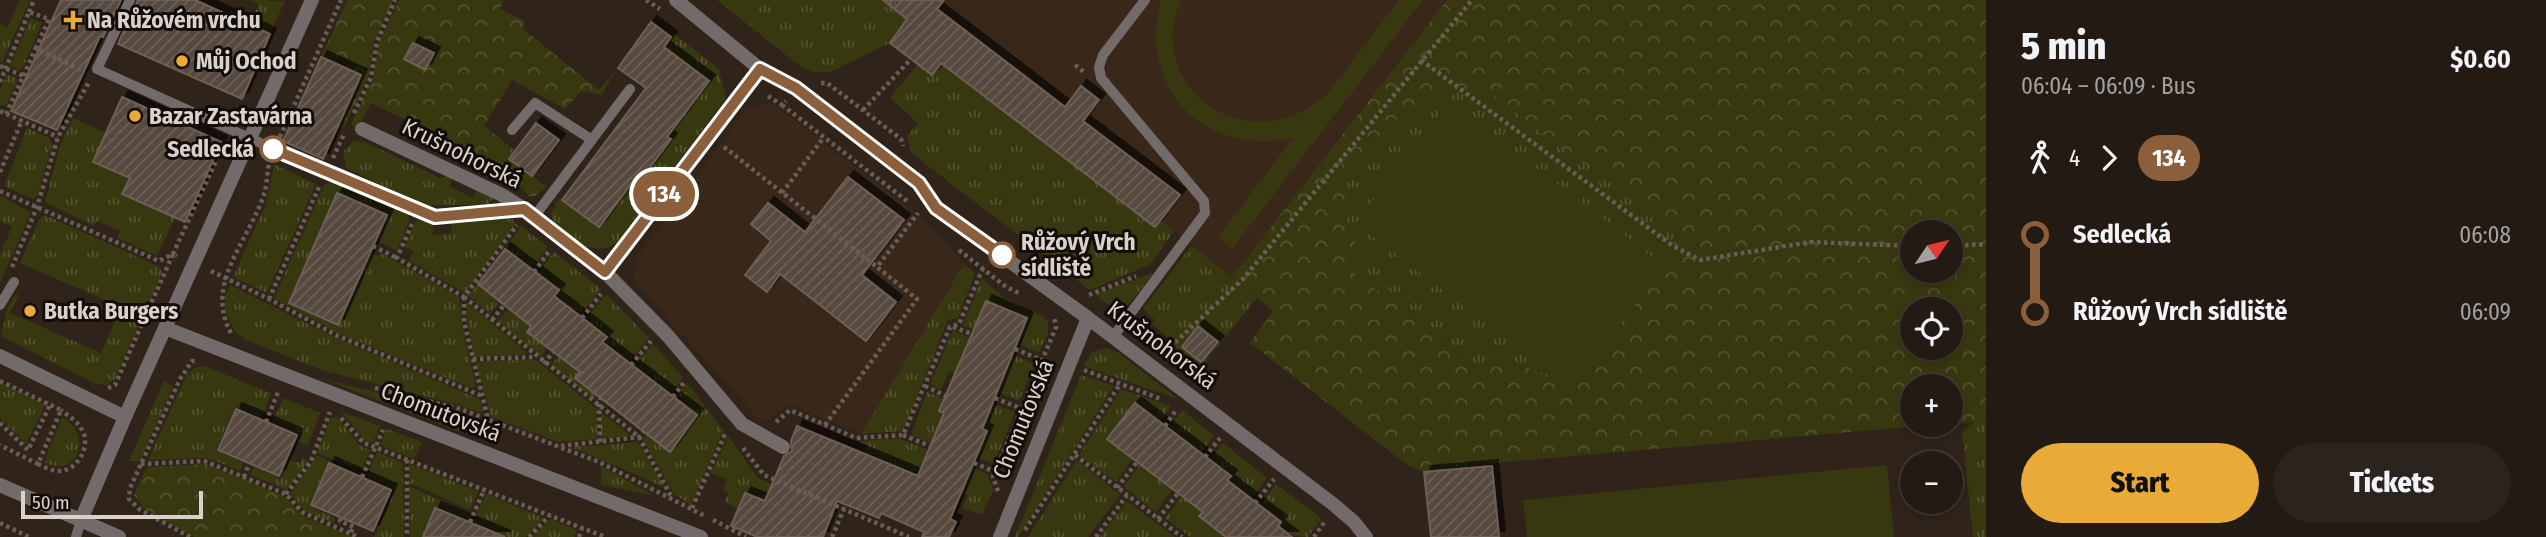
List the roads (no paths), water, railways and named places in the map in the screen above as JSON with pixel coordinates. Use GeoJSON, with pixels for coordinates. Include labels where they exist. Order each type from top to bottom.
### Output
{"type":"FeatureCollection","features":[{"type":"Feature","properties":{"kind":"street"},"geometry":{"type":"LineString","coordinates":[[81,520],[312,0]]}},
{"type":"Feature","properties":{"kind":"street","name":"Krušnohorská"},"geometry":{"type":"LineString","coordinates":[[677,0],[760,69],[796,88],[919,183],[936,208],[1088,318],[1333,504],[1354,522],[1366,537]]}},
{"type":"Feature","properties":{"kind":"street"},"geometry":{"type":"LineString","coordinates":[[605,272],[760,69]]}},
{"type":"Feature","properties":{"kind":"street","name":"Krušnohorská"},"geometry":{"type":"LineString","coordinates":[[362,129],[502,195],[529,213],[605,272],[668,336],[742,424],[783,447]]}},
{"type":"Feature","properties":{"kind":"street","name":"Chomutovská"},"geometry":{"type":"LineString","coordinates":[[1000,537],[1088,318]]}},
{"type":"Feature","properties":{"kind":"street","name":"Chomutovská"},"geometry":{"type":"LineString","coordinates":[[165,328],[701,537]]}},
{"type":"Feature","properties":{"kind":"street"},"geometry":{"type":"LineString","coordinates":[[0,356],[125,417]]}},
{"type":"Feature","properties":{"kind":"street"},"geometry":{"type":"LineString","coordinates":[[0,485],[118,537]]}},
{"type":"Feature","properties":{"kind":"lane"},"geometry":{"type":"LineString","coordinates":[[130,0],[97,69],[309,165],[435,217],[506,211],[529,213],[592,140],[630,89]]}},
{"type":"Feature","properties":{"kind":"lane"},"geometry":{"type":"LineString","coordinates":[[1113,337],[1205,214],[1204,201],[1101,78],[1099,67],[1103,55],[1145,0]]}},
{"type":"Feature","properties":{"kind":"lane"},"geometry":{"type":"LineString","coordinates":[[512,130],[535,103],[592,140]]}},
{"type":"Feature","properties":{"kind":"lane"},"geometry":{"type":"LineString","coordinates":[[0,305],[14,282]]}},
{"type":"Feature","properties":{"kind":"lane"},"geometry":{"type":"LineString","coordinates":[[76,537],[81,520]]}},
{"type":"Feature","properties":{"kind":"place","name":"Na Růžovém vrchu"},"geometry":{"type":"Point","coordinates":[73,20]}},
{"type":"Feature","properties":{"kind":"place","name":"Můj Ochod"},"geometry":{"type":"Point","coordinates":[182,61]}},
{"type":"Feature","properties":{"kind":"place","name":"Bazar Zastavárna"},"geometry":{"type":"Point","coordinates":[135,116]}},
{"type":"Feature","properties":{"kind":"place","name":"Sedlecká"},"geometry":{"type":"Point","coordinates":[273,149]}},
{"type":"Feature","properties":{"kind":"place","name":"Růžový Vrch sídliště"},"geometry":{"type":"Point","coordinates":[1002,255]}},
{"type":"Feature","properties":{"kind":"place","name":"Butka Burgers"},"geometry":{"type":"Point","coordinates":[30,311]}}]}
